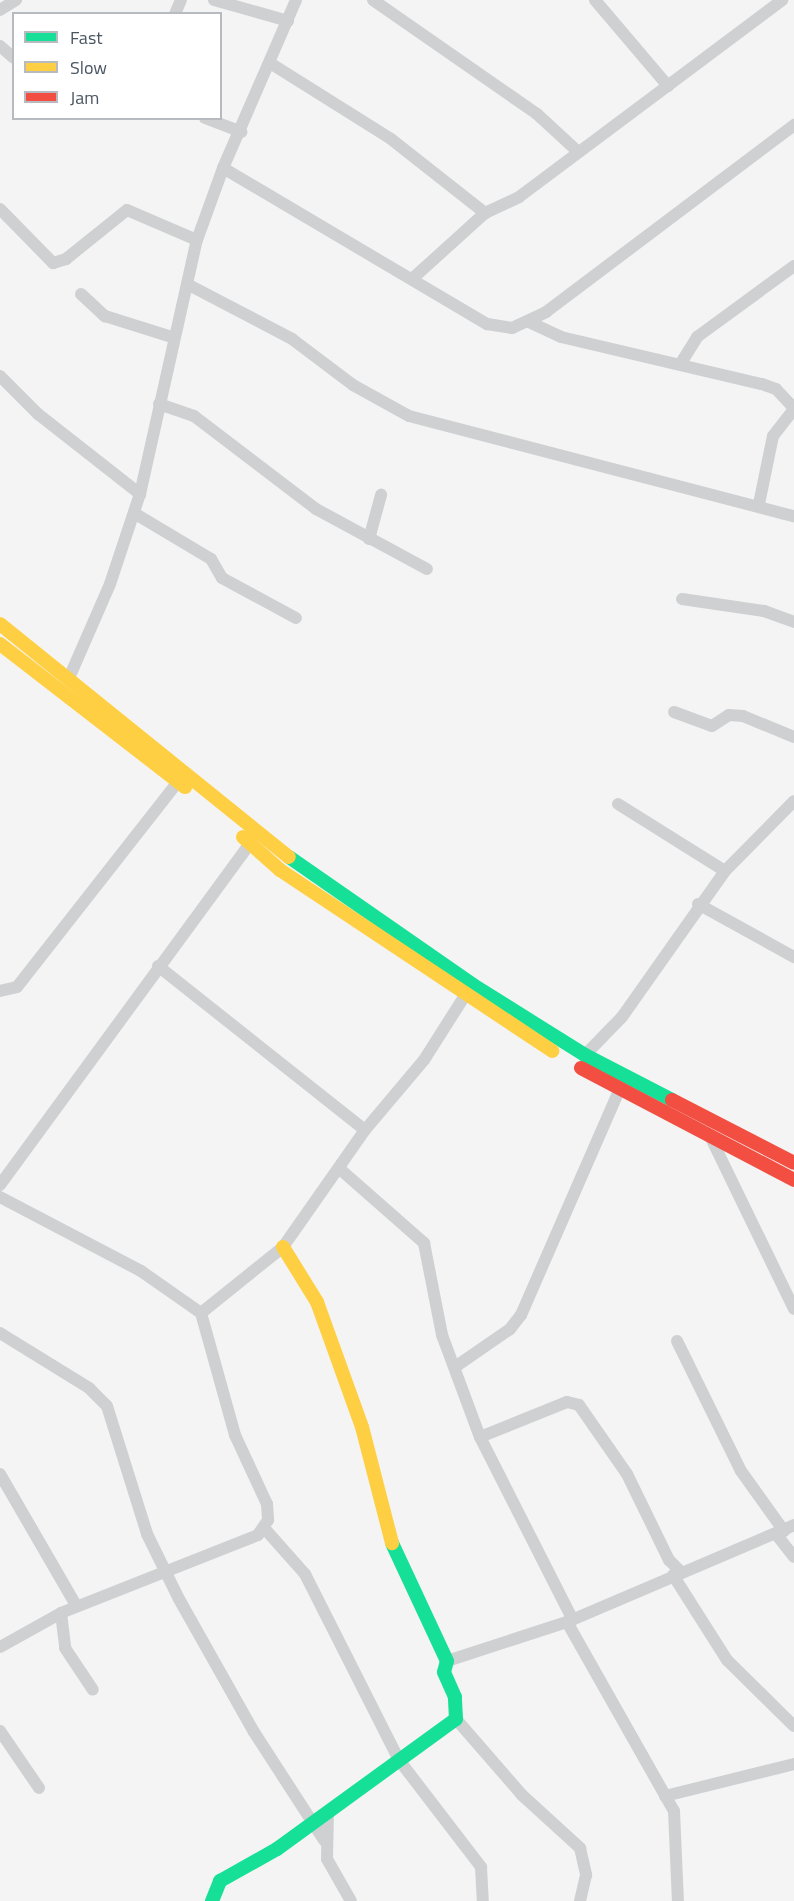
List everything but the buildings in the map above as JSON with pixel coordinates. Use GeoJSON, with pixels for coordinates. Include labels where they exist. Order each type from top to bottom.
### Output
{"type":"FeatureCollection","features":[{"type":"Feature","properties":{"kind":"main road"},"geometry":{"type":"LineString","coordinates":[[0,624],[291,858],[585,1055],[794,1163]]}},
{"type":"Feature","properties":{"kind":"main road"},"geometry":{"type":"LineString","coordinates":[[0,644],[178,782],[250,843],[464,997],[619,1091],[710,1135],[794,1180]]}},
{"type":"Feature","properties":{"kind":"main road"},"geometry":{"type":"LineString","coordinates":[[212,1901],[213,1887],[220,1881],[328,1811],[456,1719],[455,1697],[444,1672],[447,1661],[389,1536],[362,1427],[317,1302],[284,1247]]}},
{"type":"Feature","properties":{"kind":"street"},"geometry":{"type":"LineString","coordinates":[[0,10],[16,0]]}},
{"type":"Feature","properties":{"kind":"street"},"geometry":{"type":"LineString","coordinates":[[214,0],[288,21]]}},
{"type":"Feature","properties":{"kind":"street"},"geometry":{"type":"LineString","coordinates":[[69,678],[110,584],[140,494],[171,337],[198,240],[223,168],[241,132],[296,0]]}},
{"type":"Feature","properties":{"kind":"street"},"geometry":{"type":"LineString","coordinates":[[373,0],[529,109],[576,150]]}},
{"type":"Feature","properties":{"kind":"street"},"geometry":{"type":"LineString","coordinates":[[595,0],[668,86]]}},
{"type":"Feature","properties":{"kind":"street"},"geometry":{"type":"LineString","coordinates":[[412,279],[485,213],[519,197],[576,150],[668,86],[782,0]]}},
{"type":"Feature","properties":{"kind":"street"},"geometry":{"type":"LineString","coordinates":[[0,46],[12,56]]}},
{"type":"Feature","properties":{"kind":"street"},"geometry":{"type":"LineString","coordinates":[[270,63],[391,139],[485,213]]}},
{"type":"Feature","properties":{"kind":"street"},"geometry":{"type":"LineString","coordinates":[[210,120],[241,132]]}},
{"type":"Feature","properties":{"kind":"street"},"geometry":{"type":"LineString","coordinates":[[223,168],[487,324],[512,328],[529,322],[794,125]]}},
{"type":"Feature","properties":{"kind":"street"},"geometry":{"type":"LineString","coordinates":[[0,209],[53,263],[66,259],[127,210],[198,240]]}},
{"type":"Feature","properties":{"kind":"street"},"geometry":{"type":"LineString","coordinates":[[681,363],[697,337],[794,266]]}},
{"type":"Feature","properties":{"kind":"street"},"geometry":{"type":"LineString","coordinates":[[186,284],[292,339],[353,385],[409,416],[730,502],[759,504],[794,516]]}},
{"type":"Feature","properties":{"kind":"street"},"geometry":{"type":"LineString","coordinates":[[81,294],[105,316],[171,337]]}},
{"type":"Feature","properties":{"kind":"street"},"geometry":{"type":"LineString","coordinates":[[529,322],[561,337],[681,363],[776,389],[794,408],[773,436],[759,504]]}},
{"type":"Feature","properties":{"kind":"street"},"geometry":{"type":"LineString","coordinates":[[0,376],[38,414],[140,494]]}},
{"type":"Feature","properties":{"kind":"street"},"geometry":{"type":"LineString","coordinates":[[159,404],[194,416],[316,509],[428,569]]}},
{"type":"Feature","properties":{"kind":"street"},"geometry":{"type":"LineString","coordinates":[[369,539],[381,495]]}},
{"type":"Feature","properties":{"kind":"street"},"geometry":{"type":"LineString","coordinates":[[134,513],[211,559],[222,578],[296,618]]}},
{"type":"Feature","properties":{"kind":"street"},"geometry":{"type":"LineString","coordinates":[[682,599],[764,611],[794,622]]}},
{"type":"Feature","properties":{"kind":"street"},"geometry":{"type":"LineString","coordinates":[[674,712],[712,726],[729,715],[743,716],[794,737]]}},
{"type":"Feature","properties":{"kind":"street"},"geometry":{"type":"LineString","coordinates":[[0,991],[17,987],[178,782]]}},
{"type":"Feature","properties":{"kind":"street"},"geometry":{"type":"LineString","coordinates":[[585,1055],[622,1017],[698,904],[725,871],[794,801]]}},
{"type":"Feature","properties":{"kind":"street"},"geometry":{"type":"LineString","coordinates":[[618,804],[725,871]]}},
{"type":"Feature","properties":{"kind":"street"},"geometry":{"type":"LineString","coordinates":[[0,1185],[250,843]]}},
{"type":"Feature","properties":{"kind":"street"},"geometry":{"type":"LineString","coordinates":[[698,904],[794,957]]}},
{"type":"Feature","properties":{"kind":"street"},"geometry":{"type":"LineString","coordinates":[[158,966],[365,1130]]}},
{"type":"Feature","properties":{"kind":"street"},"geometry":{"type":"LineString","coordinates":[[201,1313],[284,1247],[341,1170],[365,1130],[424,1060],[464,997]]}},
{"type":"Feature","properties":{"kind":"street"},"geometry":{"type":"LineString","coordinates":[[455,1367],[510,1329],[520,1315],[619,1091]]}},
{"type":"Feature","properties":{"kind":"street"},"geometry":{"type":"LineString","coordinates":[[710,1135],[794,1309]]}},
{"type":"Feature","properties":{"kind":"street"},"geometry":{"type":"LineString","coordinates":[[341,1170],[422,1240],[437,1319],[480,1437],[570,1621],[665,1796],[679,1840],[678,1901]]}},
{"type":"Feature","properties":{"kind":"street"},"geometry":{"type":"LineString","coordinates":[[0,1197],[141,1271],[201,1313],[239,1446],[267,1504],[265,1529],[305,1574],[399,1760],[481,1867],[483,1901]]}},
{"type":"Feature","properties":{"kind":"street"},"geometry":{"type":"LineString","coordinates":[[0,1333],[89,1388],[107,1406],[147,1534],[255,1732],[324,1840],[335,1880],[351,1901]]}},
{"type":"Feature","properties":{"kind":"street"},"geometry":{"type":"LineString","coordinates":[[677,1341],[741,1471],[784,1530],[794,1557]]}},
{"type":"Feature","properties":{"kind":"street"},"geometry":{"type":"LineString","coordinates":[[480,1437],[567,1402],[579,1405],[627,1474],[669,1560],[727,1660],[794,1726]]}},
{"type":"Feature","properties":{"kind":"street"},"geometry":{"type":"LineString","coordinates":[[0,1474],[76,1605]]}},
{"type":"Feature","properties":{"kind":"street"},"geometry":{"type":"LineString","coordinates":[[0,1647],[76,1605],[167,1573],[265,1529]]}},
{"type":"Feature","properties":{"kind":"street"},"geometry":{"type":"LineString","coordinates":[[447,1661],[570,1621],[784,1530]]}},
{"type":"Feature","properties":{"kind":"street"},"geometry":{"type":"LineString","coordinates":[[61,1613],[65,1648],[93,1690]]}},
{"type":"Feature","properties":{"kind":"street"},"geometry":{"type":"LineString","coordinates":[[456,1719],[522,1795],[580,1848],[586,1875],[580,1901]]}},
{"type":"Feature","properties":{"kind":"street"},"geometry":{"type":"LineString","coordinates":[[0,1731],[39,1788]]}},
{"type":"Feature","properties":{"kind":"street"},"geometry":{"type":"LineString","coordinates":[[665,1796],[794,1764]]}},
{"type":"Feature","properties":{"kind":"street"},"geometry":{"type":"LineString","coordinates":[[324,1840],[328,1811]]}},
{"type":"Feature","properties":{"kind":"traffic: fast"},"geometry":{"type":"LineString","coordinates":[[289,857],[473,985],[585,1055],[672,1100]]}},
{"type":"Feature","properties":{"kind":"traffic: fast"},"geometry":{"type":"LineString","coordinates":[[212,1901],[220,1881],[277,1849],[456,1719],[455,1697],[444,1672],[447,1661],[392,1543]]}},
{"type":"Feature","properties":{"kind":"traffic: slow"},"geometry":{"type":"LineString","coordinates":[[0,624],[289,857]]}},
{"type":"Feature","properties":{"kind":"traffic: slow"},"geometry":{"type":"LineString","coordinates":[[0,644],[185,787]]}},
{"type":"Feature","properties":{"kind":"traffic: slow"},"geometry":{"type":"LineString","coordinates":[[243,837],[280,870],[552,1051]]}},
{"type":"Feature","properties":{"kind":"traffic: slow"},"geometry":{"type":"LineString","coordinates":[[283,1247],[317,1302],[362,1427],[392,1543]]}},
{"type":"Feature","properties":{"kind":"traffic: jam"},"geometry":{"type":"LineString","coordinates":[[581,1068],[794,1180]]}},
{"type":"Feature","properties":{"kind":"traffic: jam"},"geometry":{"type":"LineString","coordinates":[[672,1100],[794,1163]]}}]}
